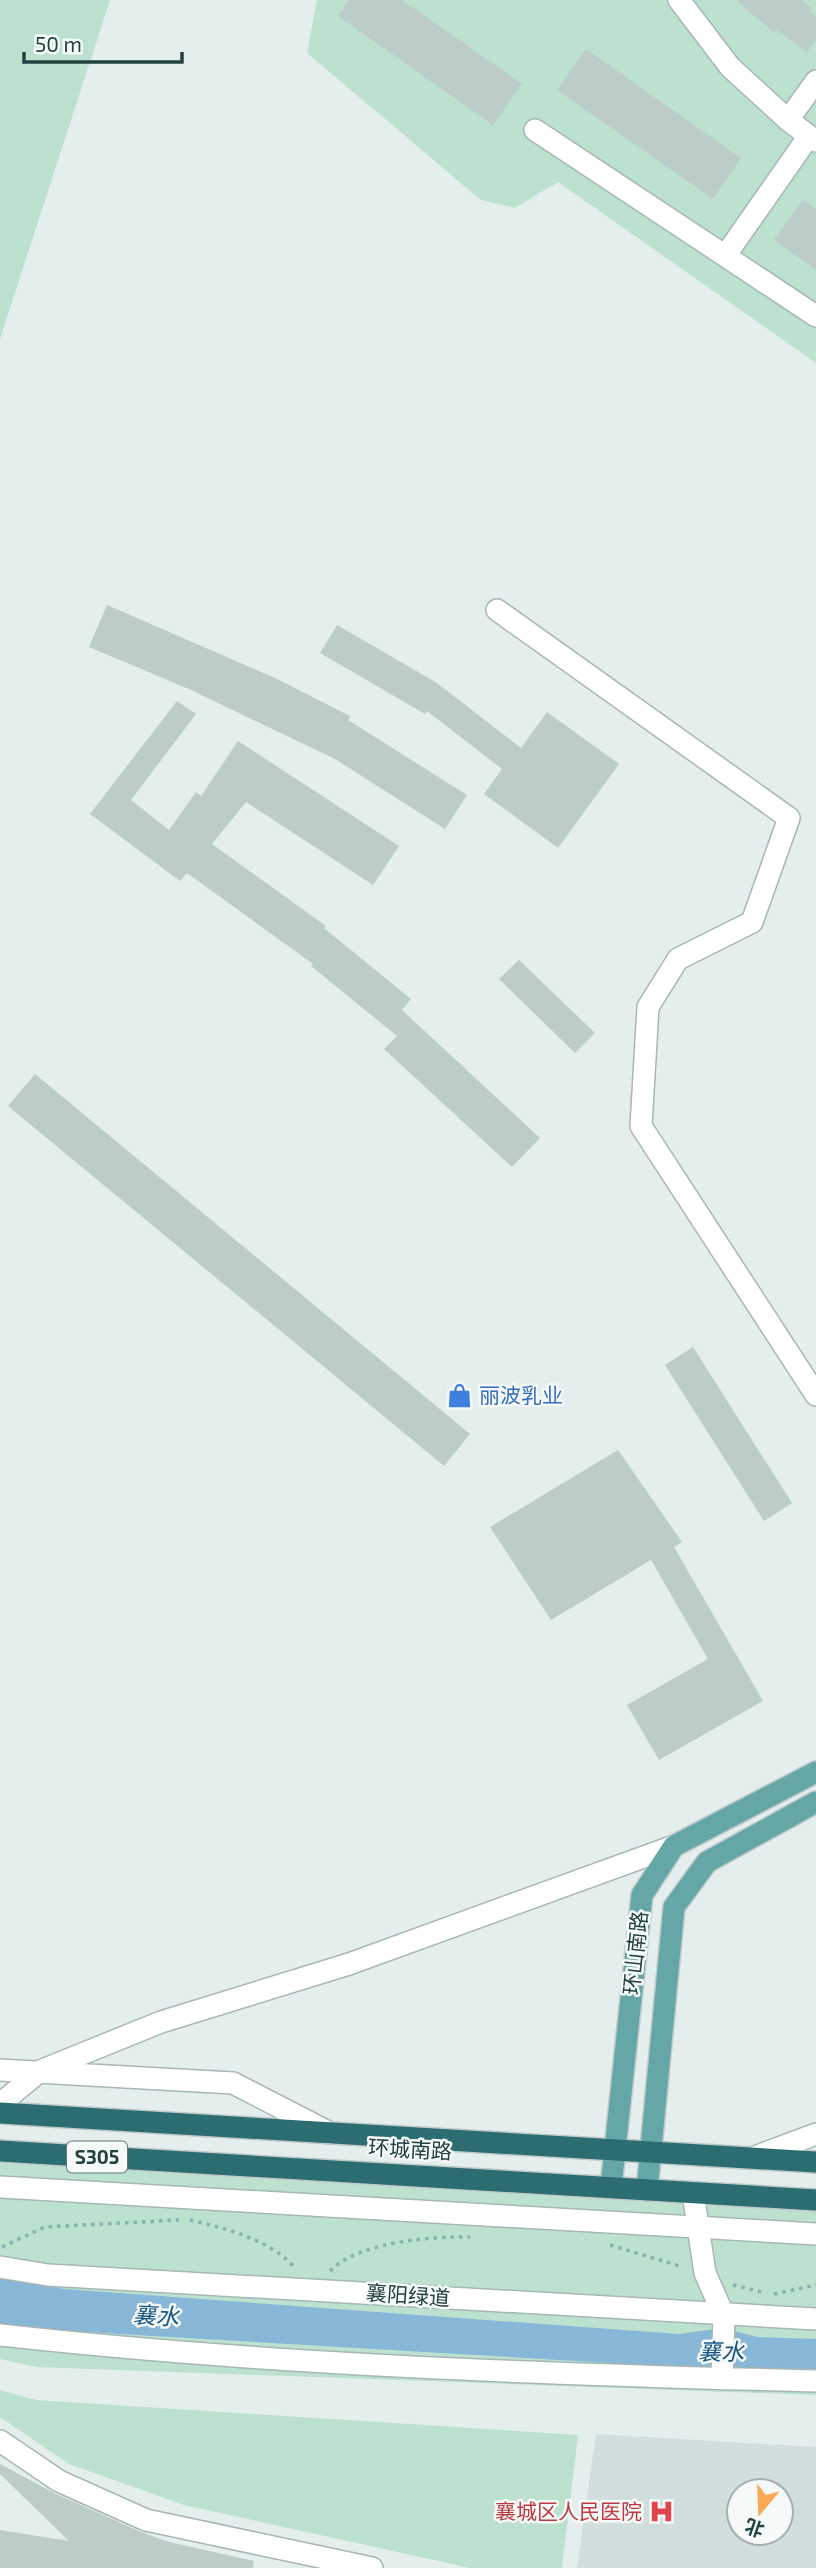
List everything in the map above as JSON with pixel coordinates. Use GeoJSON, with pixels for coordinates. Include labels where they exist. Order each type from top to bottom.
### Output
{"type":"FeatureCollection","features":[{"type":"Feature","properties":{"kind":"highway","name":"环城南路"},"geometry":{"type":"LineString","coordinates":[[0,2113],[816,2162]]}},
{"type":"Feature","properties":{"kind":"highway","name":"环城南路"},"geometry":{"type":"LineString","coordinates":[[0,2151],[816,2200]]}},
{"type":"Feature","properties":{"kind":"main road","name":"环山南路"},"geometry":{"type":"LineString","coordinates":[[611,2187],[642,1895],[674,1846],[816,1772]]}},
{"type":"Feature","properties":{"kind":"main road","name":"环山南路"},"geometry":{"type":"LineString","coordinates":[[648,2190],[649,2152],[674,1907],[707,1862],[816,1802]]}},
{"type":"Feature","properties":{"kind":"street"},"geometry":{"type":"LineString","coordinates":[[679,0],[730,67],[788,120],[812,138],[725,256]]}},
{"type":"Feature","properties":{"kind":"street"},"geometry":{"type":"LineString","coordinates":[[788,120],[816,81]]}},
{"type":"Feature","properties":{"kind":"street"},"geometry":{"type":"LineString","coordinates":[[535,130],[816,316]]}},
{"type":"Feature","properties":{"kind":"street"},"geometry":{"type":"LineString","coordinates":[[496,610],[789,818],[752,922],[678,959],[648,1007],[642,1126],[816,1395]]}},
{"type":"Feature","properties":{"kind":"street"},"geometry":{"type":"LineString","coordinates":[[0,2104],[40,2071],[161,2022],[349,1964],[674,1846]]}},
{"type":"Feature","properties":{"kind":"street"},"geometry":{"type":"LineString","coordinates":[[0,2070],[233,2083],[330,2133]]}},
{"type":"Feature","properties":{"kind":"street"},"geometry":{"type":"LineString","coordinates":[[751,2158],[816,2134]]}},
{"type":"Feature","properties":{"kind":"street"},"geometry":{"type":"LineString","coordinates":[[0,2187],[816,2234]]}},
{"type":"Feature","properties":{"kind":"street"},"geometry":{"type":"LineString","coordinates":[[693,2193],[705,2273],[724,2316],[722,2378]]}},
{"type":"Feature","properties":{"kind":"street","name":"襄阳绿道"},"geometry":{"type":"LineString","coordinates":[[0,2267],[48,2275],[724,2316],[816,2319]]}},
{"type":"Feature","properties":{"kind":"street"},"geometry":{"type":"LineString","coordinates":[[0,2335],[167,2353],[565,2374],[816,2381]]}},
{"type":"Feature","properties":{"kind":"street"},"geometry":{"type":"LineString","coordinates":[[0,2441],[59,2481],[146,2521],[372,2568]]}},
{"type":"Feature","properties":{"kind":"path"},"geometry":{"type":"LineString","coordinates":[[0,2248],[45,2227],[187,2220],[227,2228],[261,2244],[292,2264],[312,2290],[334,2267],[368,2250],[435,2236],[474,2237]]}},
{"type":"Feature","properties":{"kind":"path"},"geometry":{"type":"LineString","coordinates":[[605,2243],[705,2273],[744,2290],[772,2295],[816,2286]]}},
{"type":"Feature","properties":{"kind":"shaded area","name":"襄城区人民医院"},"geometry":{"type":"Polygon","coordinates":[[[596,2434],[816,2447],[816,2568],[577,2568],[596,2434]]]}},
{"type":"Feature","properties":{"kind":"green space"},"geometry":{"type":"Polygon","coordinates":[[[0,0],[110,0],[0,339],[0,0]]]}},
{"type":"Feature","properties":{"kind":"green space"},"geometry":{"type":"Polygon","coordinates":[[[317,0],[816,0],[816,363],[558,182],[515,208],[481,200],[307,53],[317,0]]]}},
{"type":"Feature","properties":{"kind":"green space"},"geometry":{"type":"Polygon","coordinates":[[[0,2151],[816,2200],[816,2395],[36,2367],[0,2359],[0,2151]]]}},
{"type":"Feature","properties":{"kind":"green space"},"geometry":{"type":"Polygon","coordinates":[[[0,2390],[36,2400],[578,2435],[562,2568],[470,2568],[184,2505],[69,2464],[0,2417],[0,2390]]]}},
{"type":"Feature","properties":{"kind":"water","name":"襄水"},"geometry":{"type":"Polygon","coordinates":[[[0,2278],[64,2289],[679,2334],[723,2328],[757,2337],[816,2339],[816,2375],[0,2327],[0,2278]]]}},
{"type":"Feature","properties":{"kind":"building"},"geometry":{"type":"Polygon","coordinates":[[[349,0],[402,0],[522,84],[493,125],[338,16],[349,0]]]}},
{"type":"Feature","properties":{"kind":"building"},"geometry":{"type":"Polygon","coordinates":[[[736,0],[801,0],[812,8],[810,12],[816,16],[816,40],[807,52],[776,30],[774,33],[736,0]]]}},
{"type":"Feature","properties":{"kind":"building"},"geometry":{"type":"Polygon","coordinates":[[[586,49],[741,158],[713,199],[557,90],[586,49]]]}},
{"type":"Feature","properties":{"kind":"building"},"geometry":{"type":"Polygon","coordinates":[[[803,200],[816,209],[816,270],[774,240],[803,200]]]}},
{"type":"Feature","properties":{"kind":"building"},"geometry":{"type":"Polygon","coordinates":[[[107,605],[275,678],[350,716],[348,720],[467,795],[445,829],[335,759],[191,690],[89,647],[107,605]]]}},
{"type":"Feature","properties":{"kind":"building"},"geometry":{"type":"Polygon","coordinates":[[[337,625],[437,683],[521,748],[547,712],[619,764],[558,848],[484,794],[502,769],[427,711],[425,714],[320,653],[337,625]]]}},
{"type":"Feature","properties":{"kind":"building"},"geometry":{"type":"Polygon","coordinates":[[[177,701],[196,714],[131,800],[169,830],[196,792],[201,796],[238,741],[399,846],[373,885],[246,802],[212,844],[326,926],[324,928],[411,999],[402,1010],[540,1138],[512,1167],[384,1049],[397,1036],[311,966],[313,964],[187,873],[180,881],[90,814],[177,701]]]}},
{"type":"Feature","properties":{"kind":"building"},"geometry":{"type":"Polygon","coordinates":[[[519,960],[595,1033],[575,1053],[499,979],[519,960]]]}},
{"type":"Feature","properties":{"kind":"building"},"geometry":{"type":"Polygon","coordinates":[[[35,1074],[470,1434],[444,1466],[8,1106],[35,1074]]]}},
{"type":"Feature","properties":{"kind":"building"},"geometry":{"type":"Polygon","coordinates":[[[693,1347],[792,1503],[764,1521],[665,1365],[693,1347]]]}},
{"type":"Feature","properties":{"kind":"building"},"geometry":{"type":"Polygon","coordinates":[[[618,1450],[682,1542],[674,1547],[763,1701],[659,1760],[627,1705],[708,1659],[651,1560],[551,1620],[490,1527],[618,1450]]]}},
{"type":"Feature","properties":{"kind":"building"},"geometry":{"type":"Polygon","coordinates":[[[0,2464],[54,2493],[141,2532],[169,2542],[254,2561],[253,2568],[0,2568],[0,2530],[69,2541],[0,2474],[0,2464]]]}},
{"type":"Feature","properties":{"kind":"place","name":"丽波乳业"},"geometry":{"type":"Point","coordinates":[459,1396]}},
{"type":"Feature","properties":{"kind":"place","name":"襄城区人民医院"},"geometry":{"type":"Point","coordinates":[662,2512]}}]}
